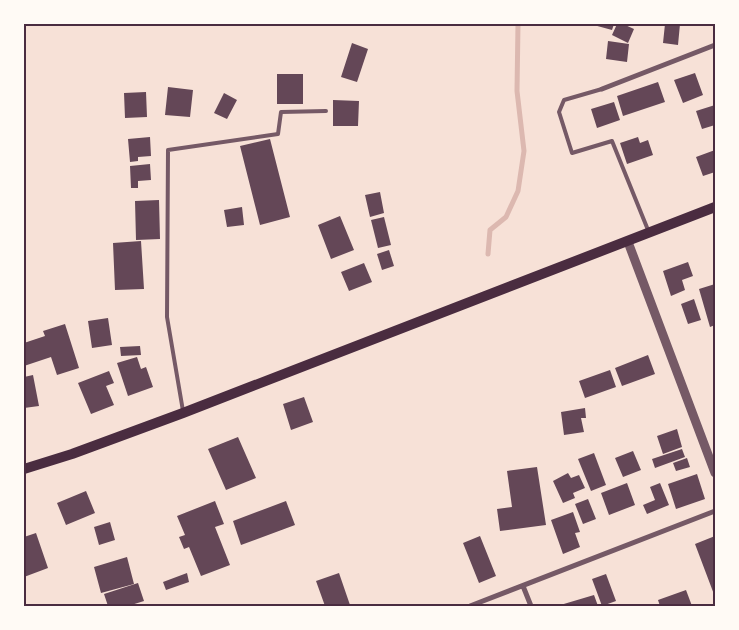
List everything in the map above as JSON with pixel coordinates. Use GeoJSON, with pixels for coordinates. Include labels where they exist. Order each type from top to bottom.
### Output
{"type":"FeatureCollection","features":[{"type":"Feature","properties":{"kind":"main road"},"geometry":{"type":"LineString","coordinates":[[24,468],[72,454],[183,413],[715,207]]}},
{"type":"Feature","properties":{"kind":"street"},"geometry":{"type":"LineString","coordinates":[[602,88],[715,45]]}},
{"type":"Feature","properties":{"kind":"street"},"geometry":{"type":"LineString","coordinates":[[628,242],[715,473]]}},
{"type":"Feature","properties":{"kind":"street"},"geometry":{"type":"LineString","coordinates":[[470,606],[715,511]]}},
{"type":"Feature","properties":{"kind":"street"},"geometry":{"type":"LineString","coordinates":[[523,586],[531,606]]}},
{"type":"Feature","properties":{"kind":"lane"},"geometry":{"type":"LineString","coordinates":[[602,88],[564,100],[559,112],[572,154],[612,141],[649,233]]}},
{"type":"Feature","properties":{"kind":"lane"},"geometry":{"type":"LineString","coordinates":[[183,413],[167,317],[168,150],[278,134],[281,112],[326,111]]}},
{"type":"Feature","properties":{"kind":"building"},"geometry":{"type":"Polygon","coordinates":[[[590,24],[614,24],[612,30],[590,24]]]}},
{"type":"Feature","properties":{"kind":"building"},"geometry":{"type":"Polygon","coordinates":[[[617,24],[623,24],[634,29],[628,43],[612,35],[617,24]]]}},
{"type":"Feature","properties":{"kind":"building"},"geometry":{"type":"Polygon","coordinates":[[[665,24],[680,24],[678,45],[663,43],[665,24]]]}},
{"type":"Feature","properties":{"kind":"building"},"geometry":{"type":"Polygon","coordinates":[[[608,41],[629,44],[627,62],[606,59],[608,41]]]}},
{"type":"Feature","properties":{"kind":"building"},"geometry":{"type":"Polygon","coordinates":[[[352,43],[368,49],[357,82],[341,77],[352,43]]]}},
{"type":"Feature","properties":{"kind":"building"},"geometry":{"type":"Polygon","coordinates":[[[695,73],[703,95],[683,103],[674,80],[695,73]]]}},
{"type":"Feature","properties":{"kind":"building"},"geometry":{"type":"Polygon","coordinates":[[[277,74],[303,74],[303,104],[277,104],[277,74]]]}},
{"type":"Feature","properties":{"kind":"building"},"geometry":{"type":"Polygon","coordinates":[[[658,82],[665,102],[623,116],[617,96],[658,82]]]}},
{"type":"Feature","properties":{"kind":"building"},"geometry":{"type":"Polygon","coordinates":[[[168,87],[193,90],[190,117],[165,115],[168,87]]]}},
{"type":"Feature","properties":{"kind":"building"},"geometry":{"type":"Polygon","coordinates":[[[146,92],[147,117],[125,118],[124,93],[146,92]]]}},
{"type":"Feature","properties":{"kind":"building"},"geometry":{"type":"Polygon","coordinates":[[[224,93],[237,100],[227,119],[214,113],[224,93]]]}},
{"type":"Feature","properties":{"kind":"building"},"geometry":{"type":"Polygon","coordinates":[[[333,100],[359,101],[358,126],[333,126],[333,100]]]}},
{"type":"Feature","properties":{"kind":"building"},"geometry":{"type":"Polygon","coordinates":[[[614,102],[620,120],[597,128],[591,109],[614,102]]]}},
{"type":"Feature","properties":{"kind":"building"},"geometry":{"type":"Polygon","coordinates":[[[715,105],[715,125],[702,129],[696,111],[715,105]]]}},
{"type":"Feature","properties":{"kind":"building"},"geometry":{"type":"Polygon","coordinates":[[[150,137],[151,156],[138,157],[138,161],[130,162],[128,139],[150,137]]]}},
{"type":"Feature","properties":{"kind":"building"},"geometry":{"type":"Polygon","coordinates":[[[638,137],[640,143],[648,140],[653,155],[627,164],[620,143],[638,137]]]}},
{"type":"Feature","properties":{"kind":"building"},"geometry":{"type":"Polygon","coordinates":[[[270,139],[290,217],[260,225],[240,146],[270,139]]]}},
{"type":"Feature","properties":{"kind":"building"},"geometry":{"type":"Polygon","coordinates":[[[715,150],[715,172],[703,176],[696,157],[715,150]]]}},
{"type":"Feature","properties":{"kind":"building"},"geometry":{"type":"Polygon","coordinates":[[[150,164],[151,180],[138,181],[138,188],[131,188],[130,166],[150,164]]]}},
{"type":"Feature","properties":{"kind":"building"},"geometry":{"type":"Polygon","coordinates":[[[380,192],[384,213],[370,217],[365,195],[380,192]]]}},
{"type":"Feature","properties":{"kind":"building"},"geometry":{"type":"Polygon","coordinates":[[[159,200],[160,239],[136,240],[135,201],[159,200]]]}},
{"type":"Feature","properties":{"kind":"building"},"geometry":{"type":"Polygon","coordinates":[[[242,207],[244,225],[227,227],[224,210],[242,207]]]}},
{"type":"Feature","properties":{"kind":"building"},"geometry":{"type":"Polygon","coordinates":[[[340,216],[354,250],[331,259],[318,225],[340,216]]]}},
{"type":"Feature","properties":{"kind":"building"},"geometry":{"type":"Polygon","coordinates":[[[384,217],[391,245],[378,248],[371,220],[384,217]]]}},
{"type":"Feature","properties":{"kind":"building"},"geometry":{"type":"Polygon","coordinates":[[[141,241],[144,289],[115,290],[113,243],[141,241]]]}},
{"type":"Feature","properties":{"kind":"building"},"geometry":{"type":"Polygon","coordinates":[[[389,250],[394,266],[382,270],[377,254],[389,250]]]}},
{"type":"Feature","properties":{"kind":"building"},"geometry":{"type":"Polygon","coordinates":[[[688,262],[693,276],[682,280],[685,290],[671,296],[663,271],[688,262]]]}},
{"type":"Feature","properties":{"kind":"building"},"geometry":{"type":"Polygon","coordinates":[[[364,263],[372,282],[349,291],[341,272],[364,263]]]}},
{"type":"Feature","properties":{"kind":"building"},"geometry":{"type":"Polygon","coordinates":[[[715,284],[715,325],[710,327],[699,289],[715,284]]]}},
{"type":"Feature","properties":{"kind":"building"},"geometry":{"type":"Polygon","coordinates":[[[694,299],[701,320],[688,324],[681,304],[694,299]]]}},
{"type":"Feature","properties":{"kind":"building"},"geometry":{"type":"Polygon","coordinates":[[[108,318],[112,345],[92,348],[88,321],[108,318]]]}},
{"type":"Feature","properties":{"kind":"building"},"geometry":{"type":"Polygon","coordinates":[[[65,324],[79,368],[57,375],[51,357],[24,366],[24,343],[45,336],[43,331],[65,324]]]}},
{"type":"Feature","properties":{"kind":"building"},"geometry":{"type":"Polygon","coordinates":[[[140,346],[141,355],[121,356],[120,347],[140,346]]]}},
{"type":"Feature","properties":{"kind":"building"},"geometry":{"type":"Polygon","coordinates":[[[648,355],[655,374],[622,386],[615,368],[648,355]]]}},
{"type":"Feature","properties":{"kind":"building"},"geometry":{"type":"Polygon","coordinates":[[[137,357],[141,369],[146,367],[153,387],[128,396],[117,363],[137,357]]]}},
{"type":"Feature","properties":{"kind":"building"},"geometry":{"type":"Polygon","coordinates":[[[610,370],[616,387],[585,398],[579,381],[610,370]]]}},
{"type":"Feature","properties":{"kind":"building"},"geometry":{"type":"Polygon","coordinates":[[[109,371],[114,383],[106,386],[114,405],[91,414],[78,383],[109,371]]]}},
{"type":"Feature","properties":{"kind":"building"},"geometry":{"type":"Polygon","coordinates":[[[33,375],[39,406],[24,408],[24,377],[33,375]]]}},
{"type":"Feature","properties":{"kind":"building"},"geometry":{"type":"Polygon","coordinates":[[[304,397],[313,422],[291,430],[283,404],[304,397]]]}},
{"type":"Feature","properties":{"kind":"building"},"geometry":{"type":"Polygon","coordinates":[[[585,408],[586,418],[581,418],[584,432],[564,435],[561,412],[585,408]]]}},
{"type":"Feature","properties":{"kind":"building"},"geometry":{"type":"Polygon","coordinates":[[[677,429],[682,447],[663,454],[657,436],[677,429]]]}},
{"type":"Feature","properties":{"kind":"building"},"geometry":{"type":"Polygon","coordinates":[[[238,437],[256,478],[226,490],[208,449],[238,437]]]}},
{"type":"Feature","properties":{"kind":"building"},"geometry":{"type":"Polygon","coordinates":[[[682,449],[685,457],[655,468],[652,459],[682,449]]]}},
{"type":"Feature","properties":{"kind":"building"},"geometry":{"type":"Polygon","coordinates":[[[633,451],[641,470],[623,477],[615,458],[633,451]]]}},
{"type":"Feature","properties":{"kind":"building"},"geometry":{"type":"Polygon","coordinates":[[[594,453],[606,485],[591,491],[578,459],[594,453]]]}},
{"type":"Feature","properties":{"kind":"building"},"geometry":{"type":"Polygon","coordinates":[[[687,458],[690,467],[676,471],[673,463],[687,458]]]}},
{"type":"Feature","properties":{"kind":"building"},"geometry":{"type":"Polygon","coordinates":[[[537,467],[546,525],[500,531],[497,509],[512,507],[507,471],[537,467]]]}},
{"type":"Feature","properties":{"kind":"building"},"geometry":{"type":"Polygon","coordinates":[[[568,473],[571,478],[579,475],[585,488],[573,493],[575,498],[563,503],[553,481],[568,473]]]}},
{"type":"Feature","properties":{"kind":"building"},"geometry":{"type":"Polygon","coordinates":[[[697,474],[705,499],[676,509],[668,484],[697,474]]]}},
{"type":"Feature","properties":{"kind":"building"},"geometry":{"type":"Polygon","coordinates":[[[627,483],[635,505],[609,515],[601,493],[627,483]]]}},
{"type":"Feature","properties":{"kind":"building"},"geometry":{"type":"Polygon","coordinates":[[[660,483],[669,505],[647,514],[643,505],[655,500],[650,487],[660,483]]]}},
{"type":"Feature","properties":{"kind":"building"},"geometry":{"type":"Polygon","coordinates":[[[86,491],[95,513],[66,525],[57,503],[86,491]]]}},
{"type":"Feature","properties":{"kind":"building"},"geometry":{"type":"Polygon","coordinates":[[[588,499],[596,519],[583,524],[575,504],[588,499]]]}},
{"type":"Feature","properties":{"kind":"building"},"geometry":{"type":"Polygon","coordinates":[[[215,501],[224,524],[215,527],[230,565],[201,576],[189,547],[184,549],[179,537],[185,535],[177,516],[215,501]]]}},
{"type":"Feature","properties":{"kind":"building"},"geometry":{"type":"Polygon","coordinates":[[[286,501],[295,525],[241,545],[233,521],[286,501]]]}},
{"type":"Feature","properties":{"kind":"building"},"geometry":{"type":"Polygon","coordinates":[[[573,512],[580,532],[575,533],[580,547],[563,554],[551,520],[573,512]]]}},
{"type":"Feature","properties":{"kind":"building"},"geometry":{"type":"Polygon","coordinates":[[[110,522],[115,540],[99,545],[94,527],[110,522]]]}},
{"type":"Feature","properties":{"kind":"building"},"geometry":{"type":"Polygon","coordinates":[[[36,533],[48,568],[24,577],[24,537],[36,533]]]}},
{"type":"Feature","properties":{"kind":"building"},"geometry":{"type":"Polygon","coordinates":[[[480,536],[496,576],[479,583],[463,543],[480,536]]]}},
{"type":"Feature","properties":{"kind":"building"},"geometry":{"type":"Polygon","coordinates":[[[715,536],[715,597],[695,544],[715,536]]]}},
{"type":"Feature","properties":{"kind":"building"},"geometry":{"type":"Polygon","coordinates":[[[127,557],[134,584],[101,593],[94,567],[127,557]]]}},
{"type":"Feature","properties":{"kind":"building"},"geometry":{"type":"Polygon","coordinates":[[[187,573],[189,582],[166,590],[163,582],[187,573]]]}},
{"type":"Feature","properties":{"kind":"building"},"geometry":{"type":"Polygon","coordinates":[[[339,573],[350,605],[325,606],[316,581],[339,573]]]}},
{"type":"Feature","properties":{"kind":"building"},"geometry":{"type":"Polygon","coordinates":[[[606,574],[616,601],[602,606],[592,579],[606,574]]]}},
{"type":"Feature","properties":{"kind":"building"},"geometry":{"type":"Polygon","coordinates":[[[138,583],[144,601],[128,606],[108,606],[104,594],[138,583]]]}},
{"type":"Feature","properties":{"kind":"building"},"geometry":{"type":"Polygon","coordinates":[[[686,590],[692,606],[660,606],[658,600],[686,590]]]}},
{"type":"Feature","properties":{"kind":"building"},"geometry":{"type":"Polygon","coordinates":[[[594,595],[598,606],[557,606],[594,595]]]}},
{"type":"Feature","properties":{"kind":"waterway"},"geometry":{"type":"LineString","coordinates":[[488,254],[490,230],[506,217],[518,191],[524,151],[517,91],[518,24]]}}]}
